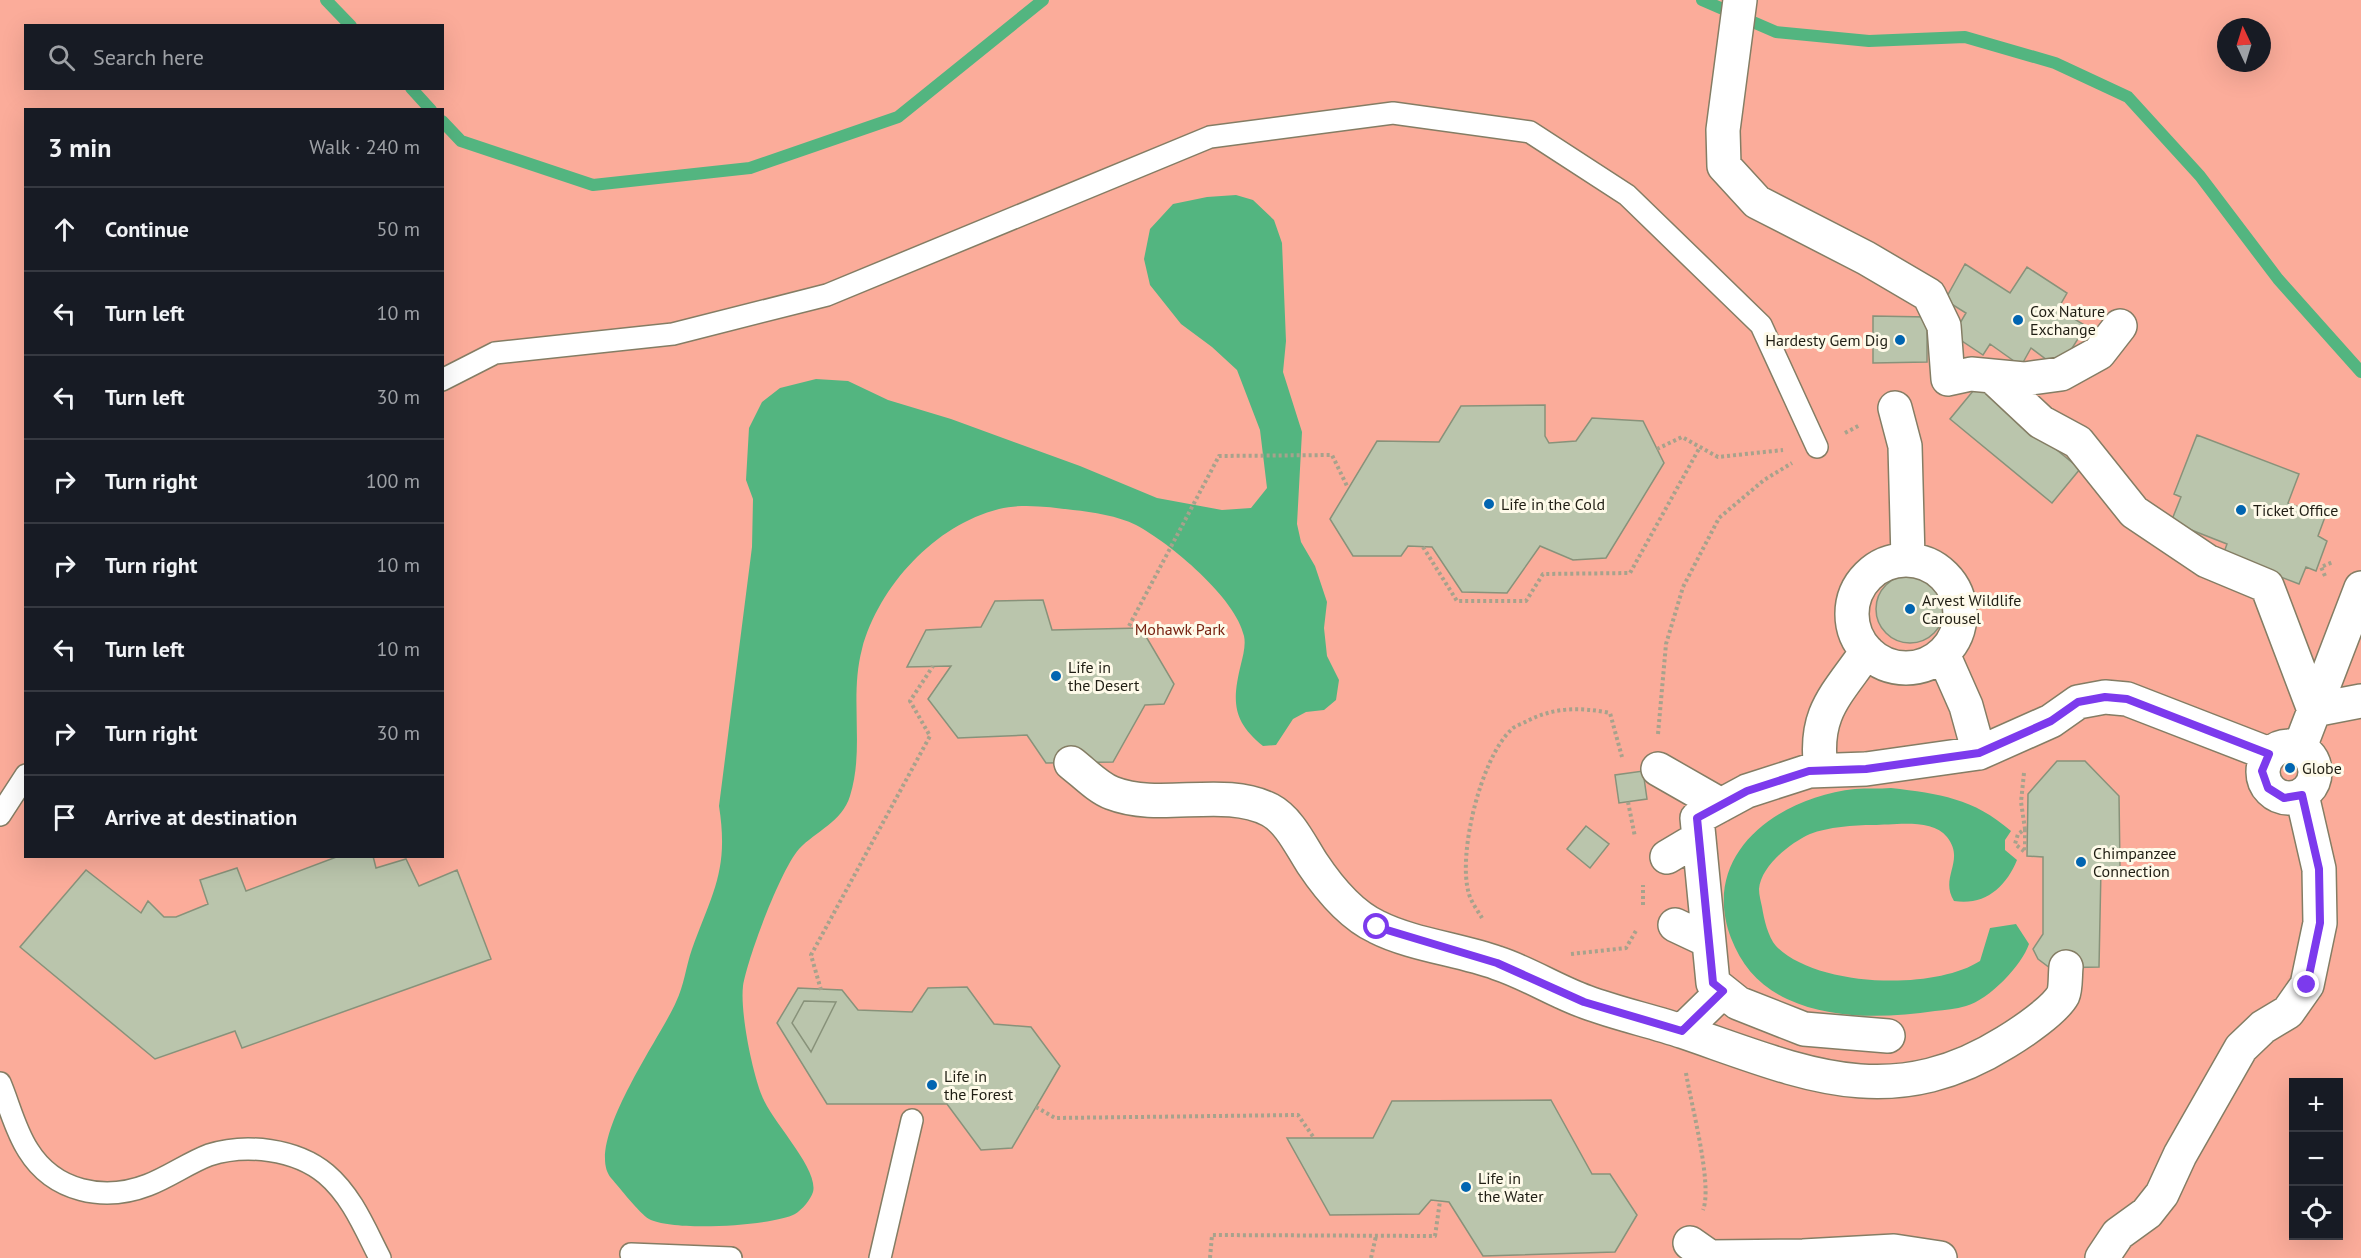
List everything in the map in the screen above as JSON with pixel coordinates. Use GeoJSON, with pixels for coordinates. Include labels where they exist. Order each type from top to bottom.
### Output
{"type":"FeatureCollection","features":[{"type":"Feature","properties":{"kind":"street"},"geometry":{"type":"LineString","coordinates":[[1740,0],[1723,130],[1724,166],[1757,202],[1866,258],[1929,295],[1944,326],[1948,379],[1971,374],[1994,378],[2025,379],[2061,374],[2098,352],[2120,326]]}},
{"type":"Feature","properties":{"kind":"street"},"geometry":{"type":"LineString","coordinates":[[1994,378],[2041,422],[2078,442],[2134,512],[2207,561],[2267,586],[2314,710]]}},
{"type":"Feature","properties":{"kind":"street"},"geometry":{"type":"LineString","coordinates":[[1894,408],[1905,446],[1908,559]]}},
{"type":"Feature","properties":{"kind":"street"},"geometry":{"type":"LineString","coordinates":[[1908,559],[1927,563],[1943,573],[1957,595],[1960,623],[1954,640],[1943,654],[1929,663],[1913,668],[1888,664],[1867,651],[1857,636],[1852,618],[1853,600],[1861,583],[1874,570],[1890,562],[1908,559]]}},
{"type":"Feature","properties":{"kind":"street"},"geometry":{"type":"LineString","coordinates":[[2300,747],[2361,588]]}},
{"type":"Feature","properties":{"kind":"street"},"geometry":{"type":"LineString","coordinates":[[1821,771],[1817,744],[1823,716],[1867,651]]}},
{"type":"Feature","properties":{"kind":"street"},"geometry":{"type":"LineString","coordinates":[[1943,654],[1966,706],[1979,753]]}},
{"type":"Feature","properties":{"kind":"street"},"geometry":{"type":"LineString","coordinates":[[1888,1036],[1804,1029],[1738,1003],[1713,983],[1697,818],[1747,791],[1809,771],[1866,769],[1979,753],[2051,721],[2078,702],[2105,697],[2127,699],[2269,754]]}},
{"type":"Feature","properties":{"kind":"street"},"geometry":{"type":"LineString","coordinates":[[2314,710],[2361,701]]}},
{"type":"Feature","properties":{"kind":"street"},"geometry":{"type":"LineString","coordinates":[[2284,746],[2300,747],[2311,756],[2316,771],[2313,785],[2302,795],[2284,798],[2268,788],[2262,771],[2269,754],[2284,746]]}},
{"type":"Feature","properties":{"kind":"street"},"geometry":{"type":"LineString","coordinates":[[1071,763],[1112,793],[1158,801],[1190,799],[1248,802],[1272,811],[1293,833],[1314,867],[1350,909],[1377,927],[1497,963],[1584,1002],[1682,1031],[1797,1072],[1827,1078],[1895,1082],[1954,1068],[1995,1049],[2029,1028],[2063,994],[2066,967]]}},
{"type":"Feature","properties":{"kind":"street"},"geometry":{"type":"LineString","coordinates":[[1658,769],[1721,805]]}},
{"type":"Feature","properties":{"kind":"street"},"geometry":{"type":"LineString","coordinates":[[2103,1258],[2118,1234],[2147,1213],[2162,1194],[2180,1155],[2241,1048],[2263,1027],[2288,1012],[2307,985],[2320,923],[2319,869],[2302,795]]}},
{"type":"Feature","properties":{"kind":"street"},"geometry":{"type":"LineString","coordinates":[[1653,853],[1699,838]]}},
{"type":"Feature","properties":{"kind":"street"},"geometry":{"type":"LineString","coordinates":[[1675,925],[1709,940]]}},
{"type":"Feature","properties":{"kind":"street"},"geometry":{"type":"LineString","coordinates":[[1682,1031],[1723,991]]}},
{"type":"Feature","properties":{"kind":"street"},"geometry":{"type":"LineString","coordinates":[[1690,1243],[1710,1257],[1803,1256],[1893,1251],[1940,1258]]}},
{"type":"Feature","properties":{"kind":"lane"},"geometry":{"type":"LineString","coordinates":[[444,379],[495,353],[674,334],[827,295],[1210,137],[1393,113],[1530,132],[1627,195],[1761,325],[1817,447]]}},
{"type":"Feature","properties":{"kind":"lane"},"geometry":{"type":"LineString","coordinates":[[0,815],[24,778]]}},
{"type":"Feature","properties":{"kind":"lane"},"geometry":{"type":"LineString","coordinates":[[0,1083],[27,1150],[45,1171],[68,1186],[94,1194],[122,1194],[148,1185],[210,1155],[250,1148],[290,1155],[326,1174],[353,1204],[380,1258]]}},
{"type":"Feature","properties":{"kind":"lane"},"geometry":{"type":"LineString","coordinates":[[880,1258],[912,1120]]}},
{"type":"Feature","properties":{"kind":"lane"},"geometry":{"type":"LineString","coordinates":[[632,1258],[632,1254],[731,1258]]}},
{"type":"Feature","properties":{"kind":"path"},"geometry":{"type":"LineString","coordinates":[[1657,449],[1682,437],[1719,457],[1817,447]]}},
{"type":"Feature","properties":{"kind":"path"},"geometry":{"type":"LineString","coordinates":[[1423,547],[1458,601],[1526,601],[1543,574],[1630,573],[1700,447]]}},
{"type":"Feature","properties":{"kind":"path"},"geometry":{"type":"LineString","coordinates":[[1129,626],[1219,456],[1332,455],[1348,489]]}},
{"type":"Feature","properties":{"kind":"path"},"geometry":{"type":"LineString","coordinates":[[821,990],[811,955],[930,736],[910,701],[933,666]]}},
{"type":"Feature","properties":{"kind":"path"},"geometry":{"type":"LineString","coordinates":[[1485,924],[1469,894],[1467,862],[1470,823],[1493,754],[1511,729],[1545,712],[1581,707],[1610,713],[1620,742],[1623,764]]}},
{"type":"Feature","properties":{"kind":"path"},"geometry":{"type":"LineString","coordinates":[[2025,829],[2018,834],[2015,844],[2025,852],[2025,829],[2021,802],[2030,731]]}},
{"type":"Feature","properties":{"kind":"path"},"geometry":{"type":"LineString","coordinates":[[1628,802],[1653,853]]}},
{"type":"Feature","properties":{"kind":"path"},"geometry":{"type":"LineString","coordinates":[[1642,881],[1642,913]]}},
{"type":"Feature","properties":{"kind":"path"},"geometry":{"type":"LineString","coordinates":[[1569,954],[1626,948],[1641,923]]}},
{"type":"Feature","properties":{"kind":"path"},"geometry":{"type":"LineString","coordinates":[[1036,1107],[1055,1118],[1298,1115],[1314,1138]]}},
{"type":"Feature","properties":{"kind":"path"},"geometry":{"type":"LineString","coordinates":[[1210,1258],[1212,1235],[1435,1236],[1440,1201]]}},
{"type":"Feature","properties":{"kind":"path"},"geometry":{"type":"LineString","coordinates":[[1371,1258],[1376,1236]]}},
{"type":"Feature","properties":{"kind":"green space","name":"Mohawk Park"},"geometry":{"type":"Polygon","coordinates":[[[0,0],[2361,0],[2361,1258],[0,1258],[0,0]]]}},
{"type":"Feature","properties":{"kind":"shaded area"},"geometry":{"type":"Polygon","coordinates":[[[1236,195],[1253,200],[1274,220],[1282,243],[1286,341],[1283,372],[1302,432],[1297,524],[1301,542],[1315,566],[1327,602],[1324,628],[1327,656],[1339,680],[1336,700],[1324,710],[1306,712],[1293,719],[1276,745],[1263,746],[1245,728],[1237,709],[1236,689],[1245,643],[1238,621],[1229,605],[1183,558],[1150,533],[1129,522],[1081,511],[1036,506],[1008,507],[975,517],[932,544],[896,581],[870,626],[858,667],[856,760],[850,796],[841,813],[799,849],[791,860],[766,915],[751,955],[743,986],[745,1026],[758,1085],[767,1107],[809,1171],[813,1182],[812,1195],[795,1214],[766,1222],[700,1226],[661,1223],[649,1219],[611,1178],[605,1162],[607,1141],[627,1090],[679,996],[692,949],[717,880],[722,847],[719,806],[752,547],[753,499],[746,480],[749,428],[762,402],[780,388],[816,379],[848,381],[888,400],[951,419],[1080,466],[1157,498],[1222,510],[1251,508],[1267,488],[1260,430],[1237,370],[1212,347],[1181,324],[1150,285],[1144,259],[1150,229],[1173,204],[1207,197],[1236,195]]]}},
{"type":"Feature","properties":{"kind":"shaded area"},"geometry":{"type":"Polygon","coordinates":[[[1891,788],[1955,799],[1997,820],[2011,831],[2005,840],[2005,850],[2017,860],[2007,878],[1993,893],[1985,897],[1965,902],[1954,901],[1949,884],[1954,861],[1952,846],[1947,837],[1932,827],[1912,824],[1849,826],[1810,834],[1778,856],[1761,880],[1759,891],[1764,917],[1776,946],[1794,960],[1818,970],[1846,977],[1875,980],[1934,977],[1959,971],[1980,961],[1990,928],[2016,924],[2029,944],[2025,952],[2004,981],[1985,997],[1954,1009],[1898,1015],[1860,1016],[1822,1011],[1777,994],[1746,966],[1731,938],[1724,908],[1726,880],[1736,856],[1752,835],[1774,817],[1799,804],[1827,794],[1855,789],[1891,788]]]}},
{"type":"Feature","properties":{"kind":"building","name":"Cox Nature Exchange"},"geometry":{"type":"Polygon","coordinates":[[[1965,264],[2010,293],[2027,267],[2067,293],[2058,309],[2086,326],[2059,369],[2031,348],[2021,366],[1990,344],[1983,355],[1953,335],[1966,313],[1945,300],[1965,264]]]}},
{"type":"Feature","properties":{"kind":"building","name":"Hardesty Gem Dig"},"geometry":{"type":"Polygon","coordinates":[[[1873,316],[1927,317],[1927,362],[1873,363],[1873,316]]]}},
{"type":"Feature","properties":{"kind":"building"},"geometry":{"type":"Polygon","coordinates":[[[1978,385],[2080,469],[2052,503],[1950,419],[1978,385]]]}},
{"type":"Feature","properties":{"kind":"building","name":"Life in the Cold"},"geometry":{"type":"Polygon","coordinates":[[[1545,405],[1545,436],[1549,443],[1576,441],[1592,418],[1643,421],[1664,463],[1606,558],[1573,560],[1540,546],[1507,593],[1462,592],[1432,547],[1408,546],[1401,556],[1353,556],[1330,519],[1377,441],[1439,442],[1461,406],[1545,405]]]}},
{"type":"Feature","properties":{"kind":"building","name":"Ticket Office"},"geometry":{"type":"Polygon","coordinates":[[[2197,435],[2299,474],[2288,503],[2325,517],[2318,536],[2327,541],[2316,571],[2306,567],[2299,584],[2223,555],[2227,544],[2171,522],[2181,497],[2174,494],[2197,435]]]}},
{"type":"Feature","properties":{"kind":"building","name":"Arvest Wildlife Carousel"},"geometry":{"type":"Polygon","coordinates":[[[1910,575],[1923,578],[1934,585],[1941,596],[1944,609],[1941,622],[1934,633],[1923,640],[1910,643],[1897,640],[1886,633],[1879,622],[1876,609],[1879,596],[1886,585],[1897,578],[1910,575]]]}},
{"type":"Feature","properties":{"kind":"building","name":"Life in the Desert"},"geometry":{"type":"Polygon","coordinates":[[[1043,600],[1052,630],[1141,628],[1174,684],[1164,704],[1145,705],[1113,762],[1046,763],[1027,735],[958,738],[928,699],[951,666],[907,667],[926,630],[981,627],[995,601],[1043,600]]]}},
{"type":"Feature","properties":{"kind":"building","name":"Chimpanzee Connection"},"geometry":{"type":"Polygon","coordinates":[[[2057,761],[2085,761],[2119,796],[2120,867],[2101,868],[2099,967],[2050,968],[2038,959],[2033,949],[2043,934],[2043,857],[2027,856],[2028,794],[2057,761]]]}},
{"type":"Feature","properties":{"kind":"building"},"geometry":{"type":"Polygon","coordinates":[[[1643,771],[1647,799],[1619,803],[1615,775],[1643,771]]]}},
{"type":"Feature","properties":{"kind":"building"},"geometry":{"type":"Polygon","coordinates":[[[1586,826],[1609,844],[1590,868],[1567,849],[1586,826]]]}},
{"type":"Feature","properties":{"kind":"building"},"geometry":{"type":"Polygon","coordinates":[[[334,858],[374,858],[376,868],[406,859],[419,886],[457,870],[491,959],[242,1048],[235,1031],[155,1059],[20,947],[86,870],[141,913],[148,901],[164,917],[176,917],[208,904],[200,880],[237,868],[246,891],[334,858]]]}},
{"type":"Feature","properties":{"kind":"building","name":"Life in the Forest"},"geometry":{"type":"Polygon","coordinates":[[[967,987],[994,1024],[1031,1027],[1060,1066],[1012,1148],[981,1150],[947,1104],[827,1104],[777,1023],[798,988],[842,990],[858,1010],[912,1012],[928,988],[967,987]]]}},
{"type":"Feature","properties":{"kind":"building"},"geometry":{"type":"Polygon","coordinates":[[[804,1001],[836,1002],[811,1052],[792,1023],[804,1001]]]}},
{"type":"Feature","properties":{"kind":"building","name":"Life in the Water"},"geometry":{"type":"Polygon","coordinates":[[[1551,1100],[1592,1174],[1610,1174],[1637,1215],[1615,1252],[1483,1256],[1449,1202],[1431,1200],[1419,1214],[1330,1215],[1287,1138],[1373,1138],[1392,1101],[1551,1100]]]}},
{"type":"Feature","properties":{"kind":"waterway"},"geometry":{"type":"LineString","coordinates":[[326,0],[349,24]]}},
{"type":"Feature","properties":{"kind":"waterway"},"geometry":{"type":"LineString","coordinates":[[444,123],[461,141],[593,185],[750,168],[898,117],[1043,0]]}},
{"type":"Feature","properties":{"kind":"waterway"},"geometry":{"type":"LineString","coordinates":[[1702,0],[1776,32],[1869,41],[1965,37],[2055,63],[2128,97],[2200,176],[2278,279],[2361,372]]}},
{"type":"Feature","properties":{"kind":"waterway"},"geometry":{"type":"LineString","coordinates":[[413,90],[429,108]]}},
{"type":"Feature","properties":{"kind":"place","name":"Cox Nature Exchange"},"geometry":{"type":"Point","coordinates":[2018,320]}},
{"type":"Feature","properties":{"kind":"place","name":"Hardesty Gem Dig"},"geometry":{"type":"Point","coordinates":[1900,340]}},
{"type":"Feature","properties":{"kind":"place","name":"Life in the Cold"},"geometry":{"type":"Point","coordinates":[1489,504]}},
{"type":"Feature","properties":{"kind":"place","name":"Ticket Office"},"geometry":{"type":"Point","coordinates":[2241,510]}},
{"type":"Feature","properties":{"kind":"place","name":"Arvest Wildlife Carousel"},"geometry":{"type":"Point","coordinates":[1910,609]}},
{"type":"Feature","properties":{"kind":"place","name":"Life in the Desert"},"geometry":{"type":"Point","coordinates":[1056,676]}},
{"type":"Feature","properties":{"kind":"place","name":"Globe"},"geometry":{"type":"Point","coordinates":[2290,768]}},
{"type":"Feature","properties":{"kind":"place","name":"Chimpanzee Connection"},"geometry":{"type":"Point","coordinates":[2081,862]}},
{"type":"Feature","properties":{"kind":"place","name":"Life in the Forest"},"geometry":{"type":"Point","coordinates":[932,1085]}},
{"type":"Feature","properties":{"kind":"place","name":"Life in the Water"},"geometry":{"type":"Point","coordinates":[1466,1187]}},
{"type":"Feature","properties":{"kind":"route"},"geometry":{"type":"LineString","coordinates":[[1377,927],[1497,963],[1584,1002],[1682,1031],[1723,991],[1713,983],[1697,818],[1747,791],[1809,771],[1866,769],[1979,753],[2051,721],[2078,702],[2105,697],[2127,699],[2269,754],[2262,771],[2268,788],[2284,798],[2302,795],[2319,869],[2320,923],[2307,985]]}}]}
